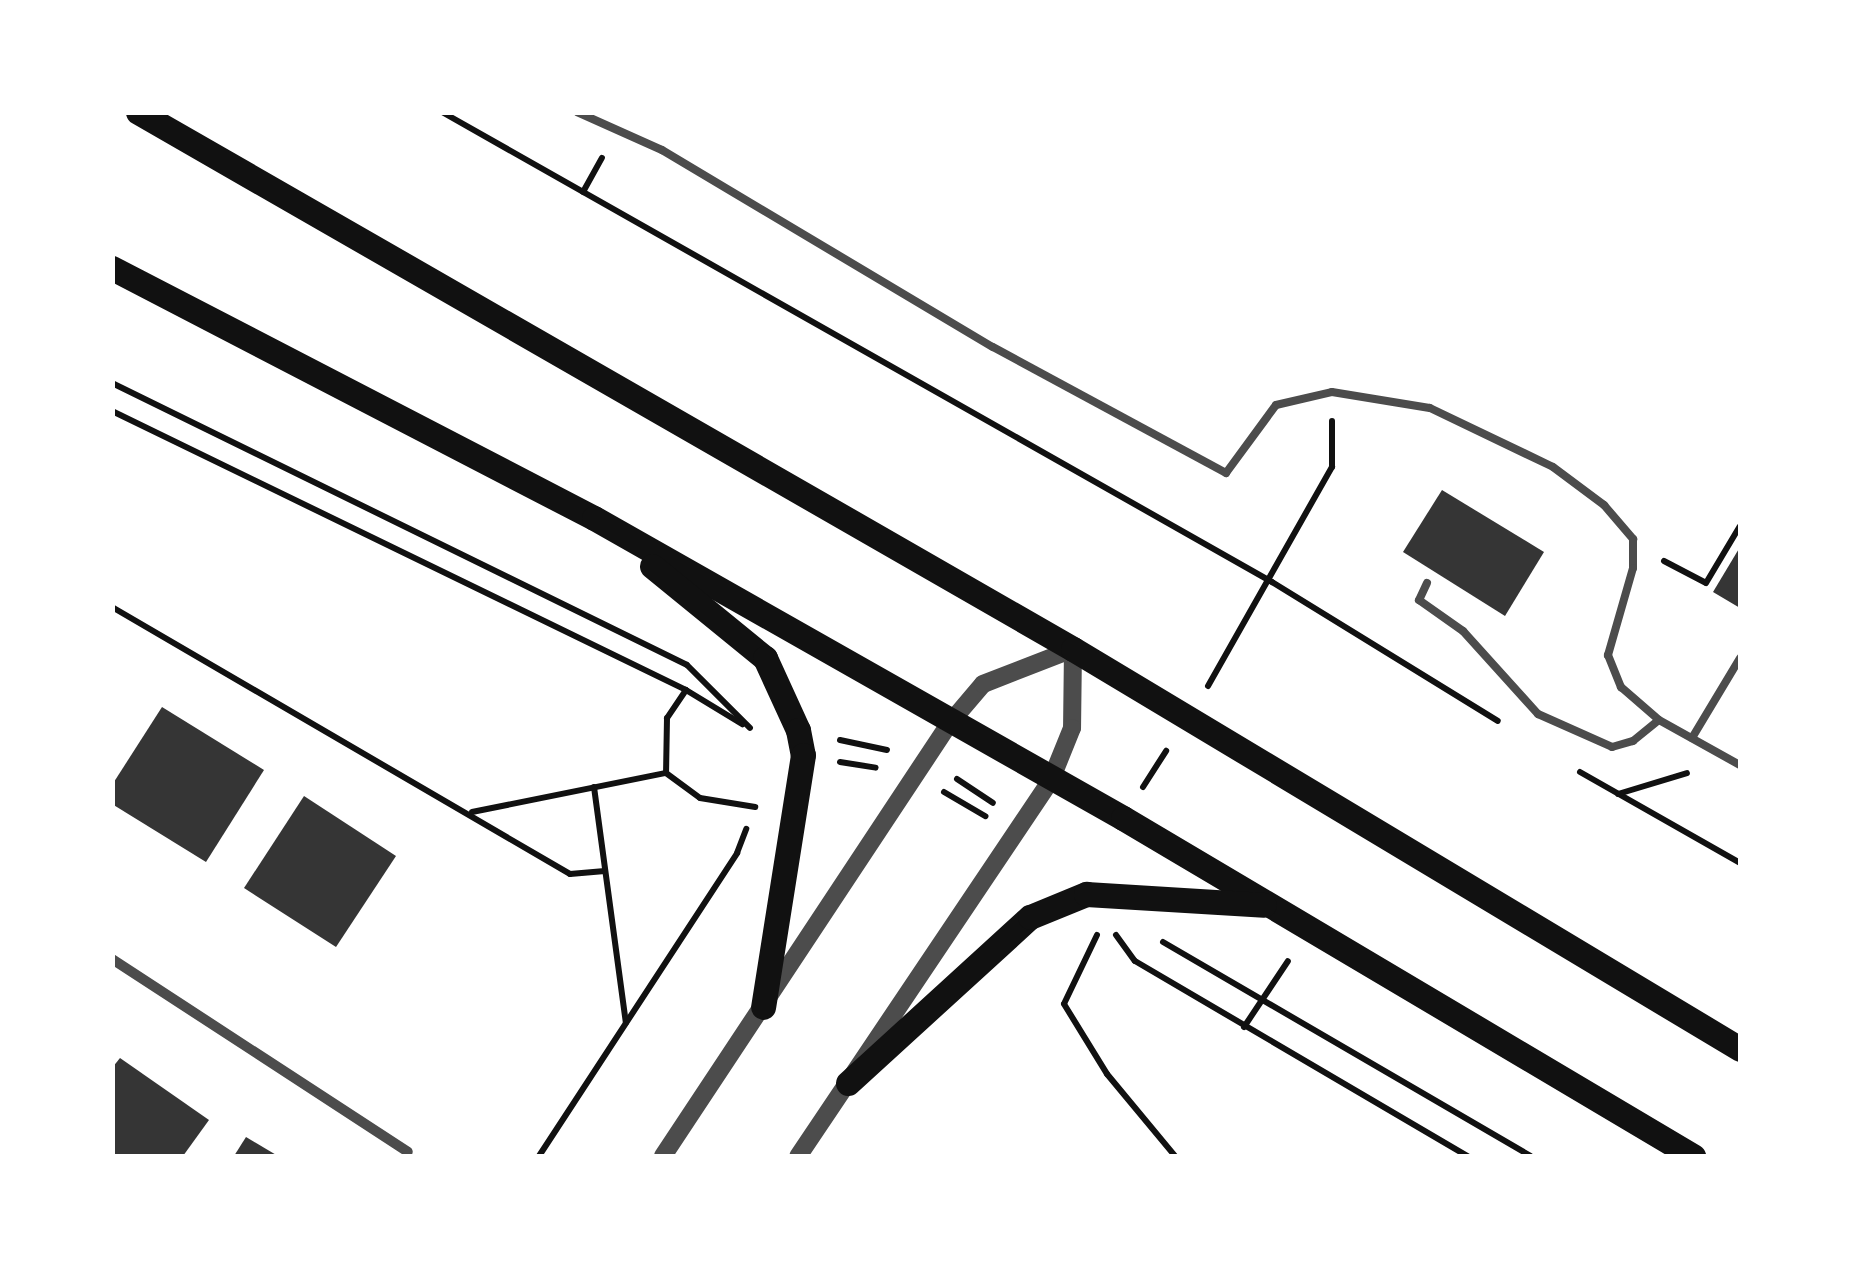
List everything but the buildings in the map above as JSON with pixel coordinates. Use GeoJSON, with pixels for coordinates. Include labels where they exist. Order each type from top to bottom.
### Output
{"type":"FeatureCollection","features":[{"type":"Feature","properties":{"kind":"main road"},"geometry":{"type":"LineString","coordinates":[[138,112],[1073,649],[1740,1048]]}},
{"type":"Feature","properties":{"kind":"main road"},"geometry":{"type":"LineString","coordinates":[[112,268],[594,518],[949,724],[1123,818],[1693,1156]]}},
{"type":"Feature","properties":{"kind":"main road"},"geometry":{"type":"LineString","coordinates":[[594,518],[765,658],[803,755],[762,1006]]}},
{"type":"Feature","properties":{"kind":"main road"},"geometry":{"type":"LineString","coordinates":[[848,1083],[1030,917],[1086,894],[1266,906]]}},
{"type":"Feature","properties":{"kind":"street"},"geometry":{"type":"LineString","coordinates":[[663,1156],[949,724],[983,684],[1073,649],[1072,728],[1051,780],[798,1156]]}},
{"type":"Feature","properties":{"kind":"street"},"geometry":{"type":"LineString","coordinates":[[112,959],[408,1152]]}},
{"type":"Feature","properties":{"kind":"lane"},"geometry":{"type":"LineString","coordinates":[[577,112],[662,150],[993,347],[1226,472],[1276,405],[1332,392],[1430,408],[1553,467],[1604,505],[1633,539],[1633,568],[1608,655],[1621,687],[1659,720],[1736,762]]}},
{"type":"Feature","properties":{"kind":"lane"},"geometry":{"type":"LineString","coordinates":[[1427,583],[1418,600],[1463,631],[1538,714],[1612,747],[1633,742],[1659,720]]}},
{"type":"Feature","properties":{"kind":"lane"},"geometry":{"type":"LineString","coordinates":[[1692,738],[1740,658]]}},
{"type":"Feature","properties":{"kind":"path"},"geometry":{"type":"LineString","coordinates":[[442,112],[1272,582],[1502,724]]}},
{"type":"Feature","properties":{"kind":"path"},"geometry":{"type":"LineString","coordinates":[[112,383],[687,665],[756,734],[686,690],[112,410]]}},
{"type":"Feature","properties":{"kind":"path"},"geometry":{"type":"LineString","coordinates":[[1123,818],[1272,582],[1332,467],[1332,392]]}},
{"type":"Feature","properties":{"kind":"path"},"geometry":{"type":"LineString","coordinates":[[1659,558],[1706,583],[1740,526]]}},
{"type":"Feature","properties":{"kind":"path"},"geometry":{"type":"LineString","coordinates":[[112,606],[471,812],[570,874],[605,871]]}},
{"type":"Feature","properties":{"kind":"path"},"geometry":{"type":"LineString","coordinates":[[666,772],[667,718],[686,690]]}},
{"type":"Feature","properties":{"kind":"path"},"geometry":{"type":"LineString","coordinates":[[803,755],[915,775],[1014,834]]}},
{"type":"Feature","properties":{"kind":"path"},"geometry":{"type":"LineString","coordinates":[[1616,794],[1736,762]]}},
{"type":"Feature","properties":{"kind":"path"},"geometry":{"type":"LineString","coordinates":[[1567,764],[1740,863]]}},
{"type":"Feature","properties":{"kind":"path"},"geometry":{"type":"LineString","coordinates":[[471,812],[666,772],[700,798],[755,806]]}},
{"type":"Feature","properties":{"kind":"path"},"geometry":{"type":"LineString","coordinates":[[594,787],[626,1023]]}},
{"type":"Feature","properties":{"kind":"path"},"geometry":{"type":"LineString","coordinates":[[539,1156],[737,853],[755,806],[756,789]]}},
{"type":"Feature","properties":{"kind":"path"},"geometry":{"type":"LineString","coordinates":[[1175,1156],[1106,1074],[1064,1004],[1104,920],[1135,961],[1468,1156]]}},
{"type":"Feature","properties":{"kind":"path"},"geometry":{"type":"LineString","coordinates":[[1244,1027],[1308,930]]}},
{"type":"Feature","properties":{"kind":"path"},"geometry":{"type":"LineString","coordinates":[[1147,933],[1530,1156]]}}]}
